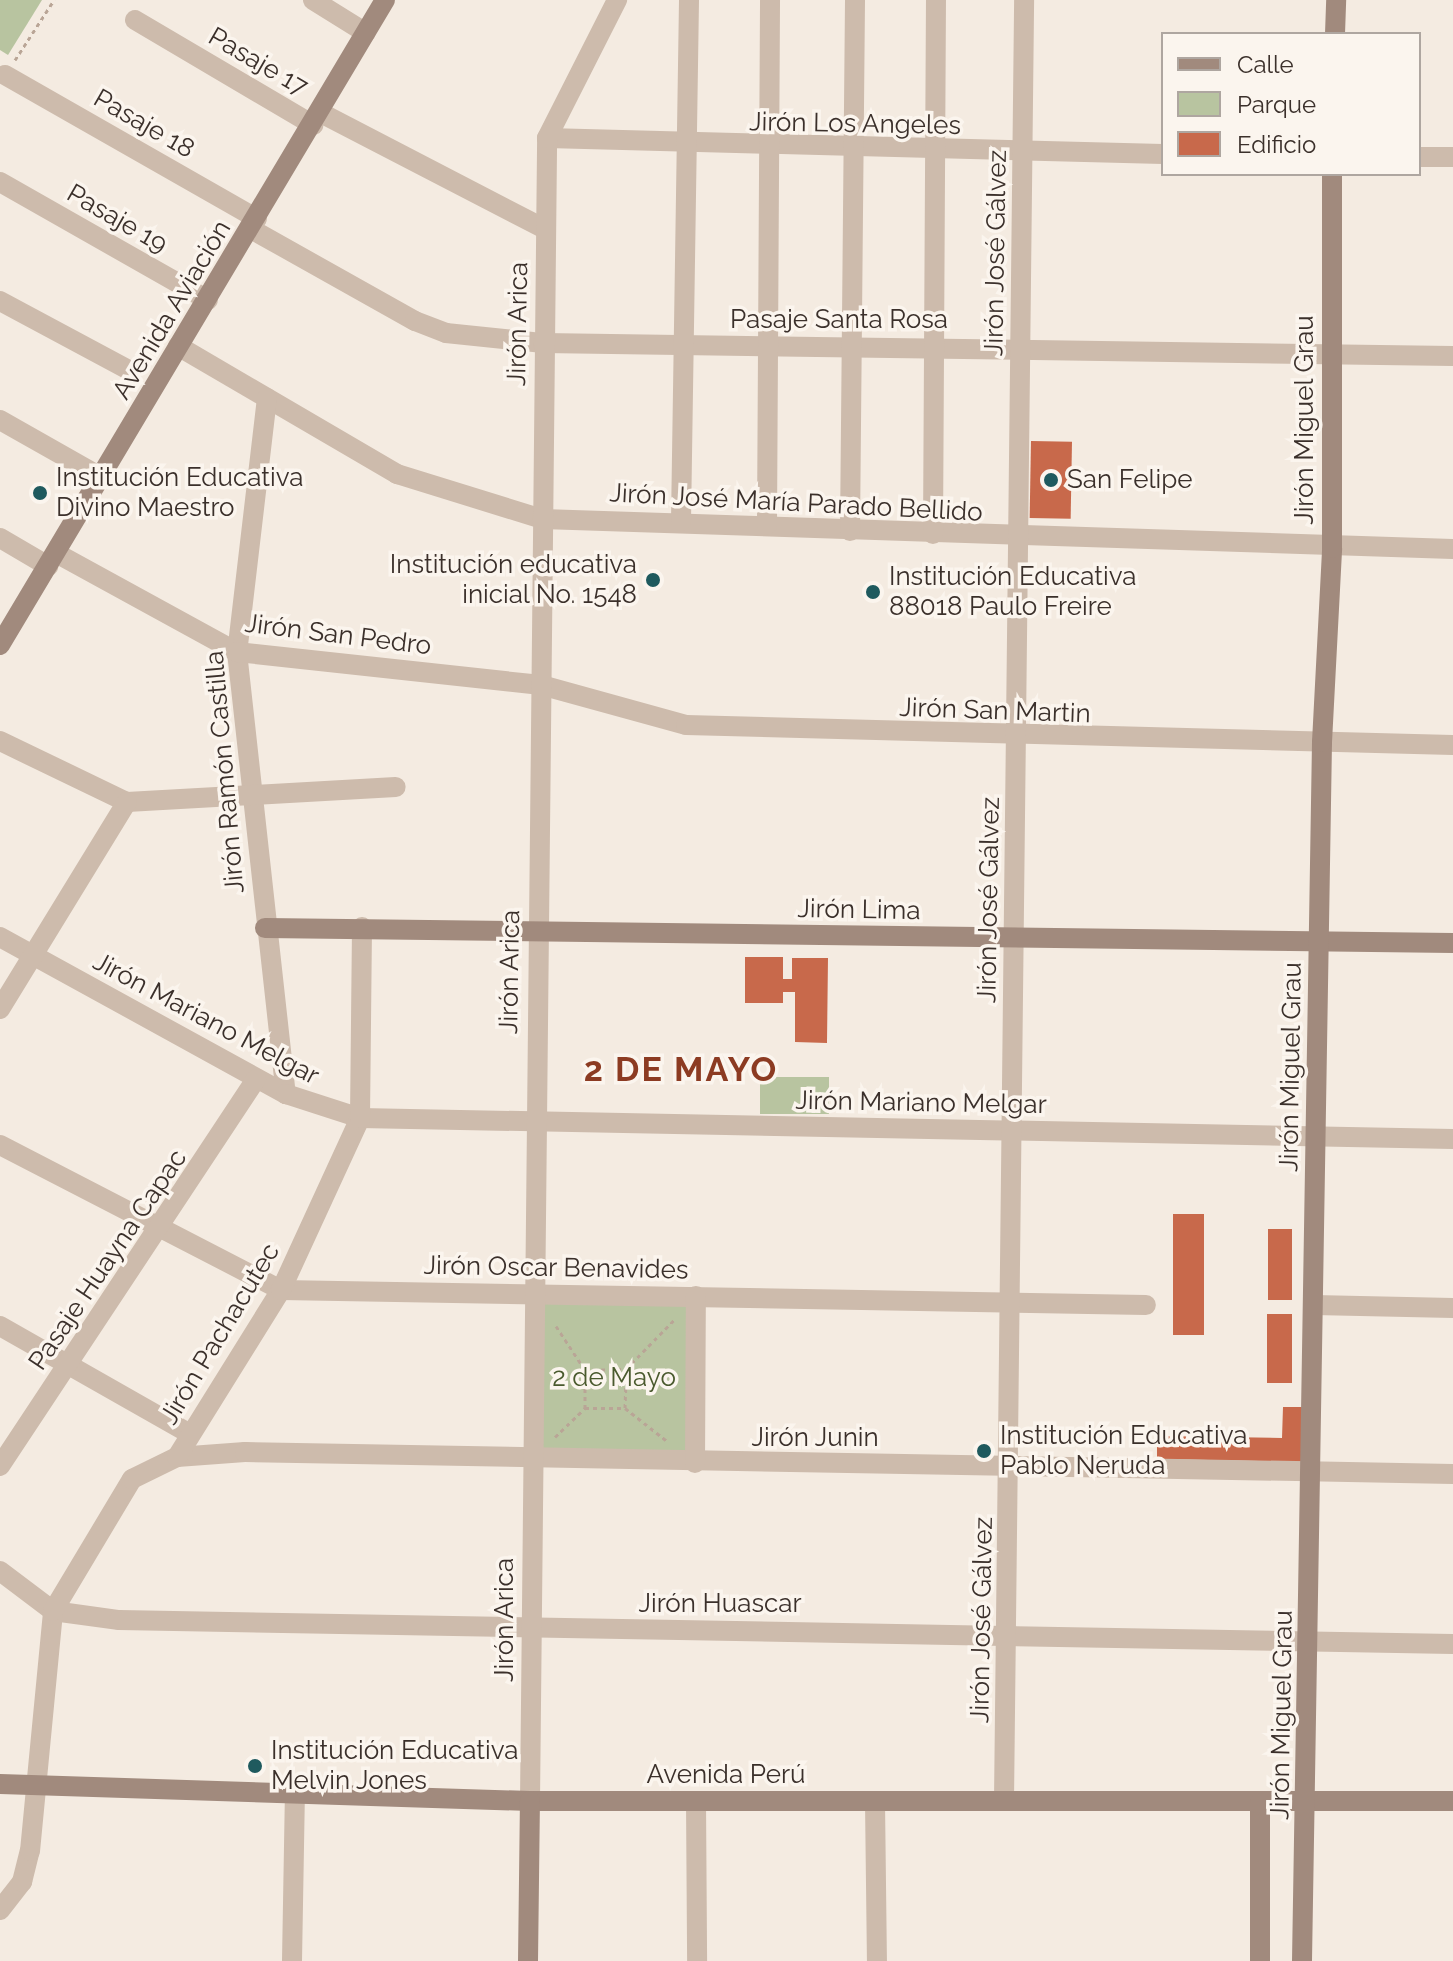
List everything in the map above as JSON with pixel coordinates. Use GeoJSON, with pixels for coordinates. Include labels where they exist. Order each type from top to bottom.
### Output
{"type":"FeatureCollection","features":[{"type":"Feature","properties":{"kind":"street"},"geometry":{"type":"LineString","coordinates":[[313,0],[366,33]]}},
{"type":"Feature","properties":{"kind":"street","name":"Avenida Aviación"},"geometry":{"type":"LineString","coordinates":[[0,645],[99,476],[317,119],[385,0]]}},
{"type":"Feature","properties":{"kind":"street","name":"Jirón Arica"},"geometry":{"type":"LineString","coordinates":[[528,1961],[535,932],[547,138],[617,0]]}},
{"type":"Feature","properties":{"kind":"street"},"geometry":{"type":"LineString","coordinates":[[681,521],[684,147],[689,0]]}},
{"type":"Feature","properties":{"kind":"street"},"geometry":{"type":"LineString","coordinates":[[767,525],[770,0]]}},
{"type":"Feature","properties":{"kind":"street"},"geometry":{"type":"LineString","coordinates":[[850,531],[851,150],[855,0]]}},
{"type":"Feature","properties":{"kind":"street"},"geometry":{"type":"LineString","coordinates":[[933,534],[936,0]]}},
{"type":"Feature","properties":{"kind":"street","name":"Jirón José Gálvez"},"geometry":{"type":"LineString","coordinates":[[1004,1801],[1009,1631],[1024,0]]}},
{"type":"Feature","properties":{"kind":"street"},"geometry":{"type":"LineString","coordinates":[[1335,32],[1336,0]]}},
{"type":"Feature","properties":{"kind":"street","name":"Pasaje 17"},"geometry":{"type":"LineString","coordinates":[[135,20],[317,119],[545,229]]}},
{"type":"Feature","properties":{"kind":"street","name":"Pasaje 18"},"geometry":{"type":"LineString","coordinates":[[5,75],[254,224]]}},
{"type":"Feature","properties":{"kind":"street","name":"Jirón Los Angeles"},"geometry":{"type":"LineString","coordinates":[[547,138],[767,150],[1161,154]]}},
{"type":"Feature","properties":{"kind":"street"},"geometry":{"type":"LineString","coordinates":[[1421,157],[1453,157]]}},
{"type":"Feature","properties":{"kind":"street","name":"Jirón Miguel Grau"},"geometry":{"type":"LineString","coordinates":[[1302,1961],[1311,1642],[1322,742],[1332,548],[1332,176]]}},
{"type":"Feature","properties":{"kind":"street","name":"Pasaje 19"},"geometry":{"type":"LineString","coordinates":[[0,182],[208,300]]}},
{"type":"Feature","properties":{"kind":"street","name":"Pasaje Santa Rosa"},"geometry":{"type":"LineString","coordinates":[[254,224],[415,321],[446,333],[543,343],[936,345],[1453,356]]}},
{"type":"Feature","properties":{"kind":"street"},"geometry":{"type":"LineString","coordinates":[[0,301],[127,369]]}},
{"type":"Feature","properties":{"kind":"street","name":"Jirón José María Parado Bellido"},"geometry":{"type":"LineString","coordinates":[[178,346],[397,474],[542,519],[681,521],[1019,539],[1453,549]]}},
{"type":"Feature","properties":{"kind":"street","name":"Jirón Ramón Castilla"},"geometry":{"type":"LineString","coordinates":[[267,398],[237,652],[250,795],[286,1094]]}},
{"type":"Feature","properties":{"kind":"street"},"geometry":{"type":"LineString","coordinates":[[0,420],[99,476]]}},
{"type":"Feature","properties":{"kind":"street","name":"Jirón San Pedro"},"geometry":{"type":"LineString","coordinates":[[0,538],[52,560],[237,652],[541,685]]}},
{"type":"Feature","properties":{"kind":"street","name":"Jirón San Martin"},"geometry":{"type":"LineString","coordinates":[[541,685],[686,725],[1017,739],[1453,745]]}},
{"type":"Feature","properties":{"kind":"street"},"geometry":{"type":"LineString","coordinates":[[0,741],[127,802],[396,787]]}},
{"type":"Feature","properties":{"kind":"street"},"geometry":{"type":"LineString","coordinates":[[0,1009],[127,802]]}},
{"type":"Feature","properties":{"kind":"street","name":"Jirón Pachacutec"},"geometry":{"type":"LineString","coordinates":[[0,1910],[22,1882],[36,1784],[53,1611],[132,1479],[177,1457],[281,1290],[360,1118],[362,927]]}},
{"type":"Feature","properties":{"kind":"street","name":"Jirón Lima"},"geometry":{"type":"LineString","coordinates":[[265,928],[1453,943]]}},
{"type":"Feature","properties":{"kind":"street","name":"Jirón Mariano Melgar"},"geometry":{"type":"LineString","coordinates":[[0,937],[256,1079],[286,1094],[360,1118],[534,1125],[1453,1139]]}},
{"type":"Feature","properties":{"kind":"street","name":"Pasaje Huayna Capac"},"geometry":{"type":"LineString","coordinates":[[0,1466],[162,1230],[256,1079]]}},
{"type":"Feature","properties":{"kind":"street","name":"Jirón Oscar Benavides"},"geometry":{"type":"LineString","coordinates":[[0,1145],[281,1290],[1146,1305]]}},
{"type":"Feature","properties":{"kind":"street"},"geometry":{"type":"LineString","coordinates":[[695,1463],[696,1296]]}},
{"type":"Feature","properties":{"kind":"street"},"geometry":{"type":"LineString","coordinates":[[1314,1305],[1453,1308]]}},
{"type":"Feature","properties":{"kind":"street"},"geometry":{"type":"LineString","coordinates":[[0,1326],[190,1434]]}},
{"type":"Feature","properties":{"kind":"street","name":"Jirón Junin"},"geometry":{"type":"LineString","coordinates":[[177,1457],[1453,1474]]}},
{"type":"Feature","properties":{"kind":"street","name":"Jirón Huascar"},"geometry":{"type":"LineString","coordinates":[[0,1571],[53,1611],[119,1620],[531,1629],[1009,1631],[1453,1644]]}},
{"type":"Feature","properties":{"kind":"street","name":"Avenida Perú"},"geometry":{"type":"LineString","coordinates":[[0,1784],[295,1796],[530,1801],[1453,1801]]}},
{"type":"Feature","properties":{"kind":"street"},"geometry":{"type":"LineString","coordinates":[[292,1961],[295,1796]]}},
{"type":"Feature","properties":{"kind":"street"},"geometry":{"type":"LineString","coordinates":[[696,1801],[697,1961]]}},
{"type":"Feature","properties":{"kind":"street"},"geometry":{"type":"LineString","coordinates":[[875,1802],[877,1961]]}},
{"type":"Feature","properties":{"kind":"street","name":"Jirón Miguel Grau"},"geometry":{"type":"LineString","coordinates":[[1260,1803],[1260,1961]]}},
{"type":"Feature","properties":{"kind":"path"},"geometry":{"type":"LineString","coordinates":[[5,75],[54,0]]}},
{"type":"Feature","properties":{"kind":"path"},"geometry":{"type":"LineString","coordinates":[[625,1408],[626,1369],[696,1296]]}},
{"type":"Feature","properties":{"kind":"path"},"geometry":{"type":"LineString","coordinates":[[552,1321],[585,1370],[585,1408]]}},
{"type":"Feature","properties":{"kind":"path"},"geometry":{"type":"LineString","coordinates":[[585,1370],[626,1369]]}},
{"type":"Feature","properties":{"kind":"path"},"geometry":{"type":"LineString","coordinates":[[532,1460],[585,1408],[625,1408],[695,1463]]}},
{"type":"Feature","properties":{"kind":"green space"},"geometry":{"type":"Polygon","coordinates":[[[0,0],[42,0],[8,55],[0,50],[0,0]]]}},
{"type":"Feature","properties":{"kind":"green space"},"geometry":{"type":"Polygon","coordinates":[[[760,1077],[829,1077],[829,1114],[760,1114],[760,1077]]]}},
{"type":"Feature","properties":{"kind":"green space","name":"2 de Mayo"},"geometry":{"type":"Polygon","coordinates":[[[536,1297],[694,1300],[691,1460],[533,1457],[536,1297]]]}},
{"type":"Feature","properties":{"kind":"building","name":"San Felipe"},"geometry":{"type":"Polygon","coordinates":[[[1031,441],[1072,442],[1071,519],[1030,518],[1031,441]]]}},
{"type":"Feature","properties":{"kind":"building"},"geometry":{"type":"Polygon","coordinates":[[[745,957],[783,957],[783,979],[792,979],[792,958],[828,958],[827,1043],[795,1042],[795,992],[783,992],[783,1003],[745,1003],[745,957]]]}},
{"type":"Feature","properties":{"kind":"building"},"geometry":{"type":"Polygon","coordinates":[[[1173,1214],[1204,1214],[1204,1335],[1173,1335],[1173,1214]]]}},
{"type":"Feature","properties":{"kind":"building"},"geometry":{"type":"Polygon","coordinates":[[[1268,1229],[1292,1229],[1292,1300],[1268,1300],[1268,1229]]]}},
{"type":"Feature","properties":{"kind":"building"},"geometry":{"type":"Polygon","coordinates":[[[1267,1314],[1292,1314],[1292,1383],[1267,1383],[1267,1314]]]}},
{"type":"Feature","properties":{"kind":"building"},"geometry":{"type":"Polygon","coordinates":[[[1283,1407],[1304,1407],[1303,1462],[1157,1459],[1157,1436],[1282,1438],[1283,1407]]]}},
{"type":"Feature","properties":{"kind":"place","name":"San Felipe"},"geometry":{"type":"Point","coordinates":[1051,480]}},
{"type":"Feature","properties":{"kind":"place","name":"Institución Educativa Divino Maestro"},"geometry":{"type":"Point","coordinates":[40,493]}},
{"type":"Feature","properties":{"kind":"place","name":"Institución educativa inicial No. 1548"},"geometry":{"type":"Point","coordinates":[653,580]}},
{"type":"Feature","properties":{"kind":"place","name":"Institución Educativa 88018 Paulo Freire"},"geometry":{"type":"Point","coordinates":[873,592]}},
{"type":"Feature","properties":{"kind":"place","name":"Institución Educativa Pablo Neruda"},"geometry":{"type":"Point","coordinates":[984,1451]}},
{"type":"Feature","properties":{"kind":"place","name":"Institución Educativa Melvin Jones"},"geometry":{"type":"Point","coordinates":[255,1766]}},
{"type":"Feature","properties":{"kind":"district","name":"2 DE MAYO"},"geometry":{"type":"Point","coordinates":[681,1070]}}]}
